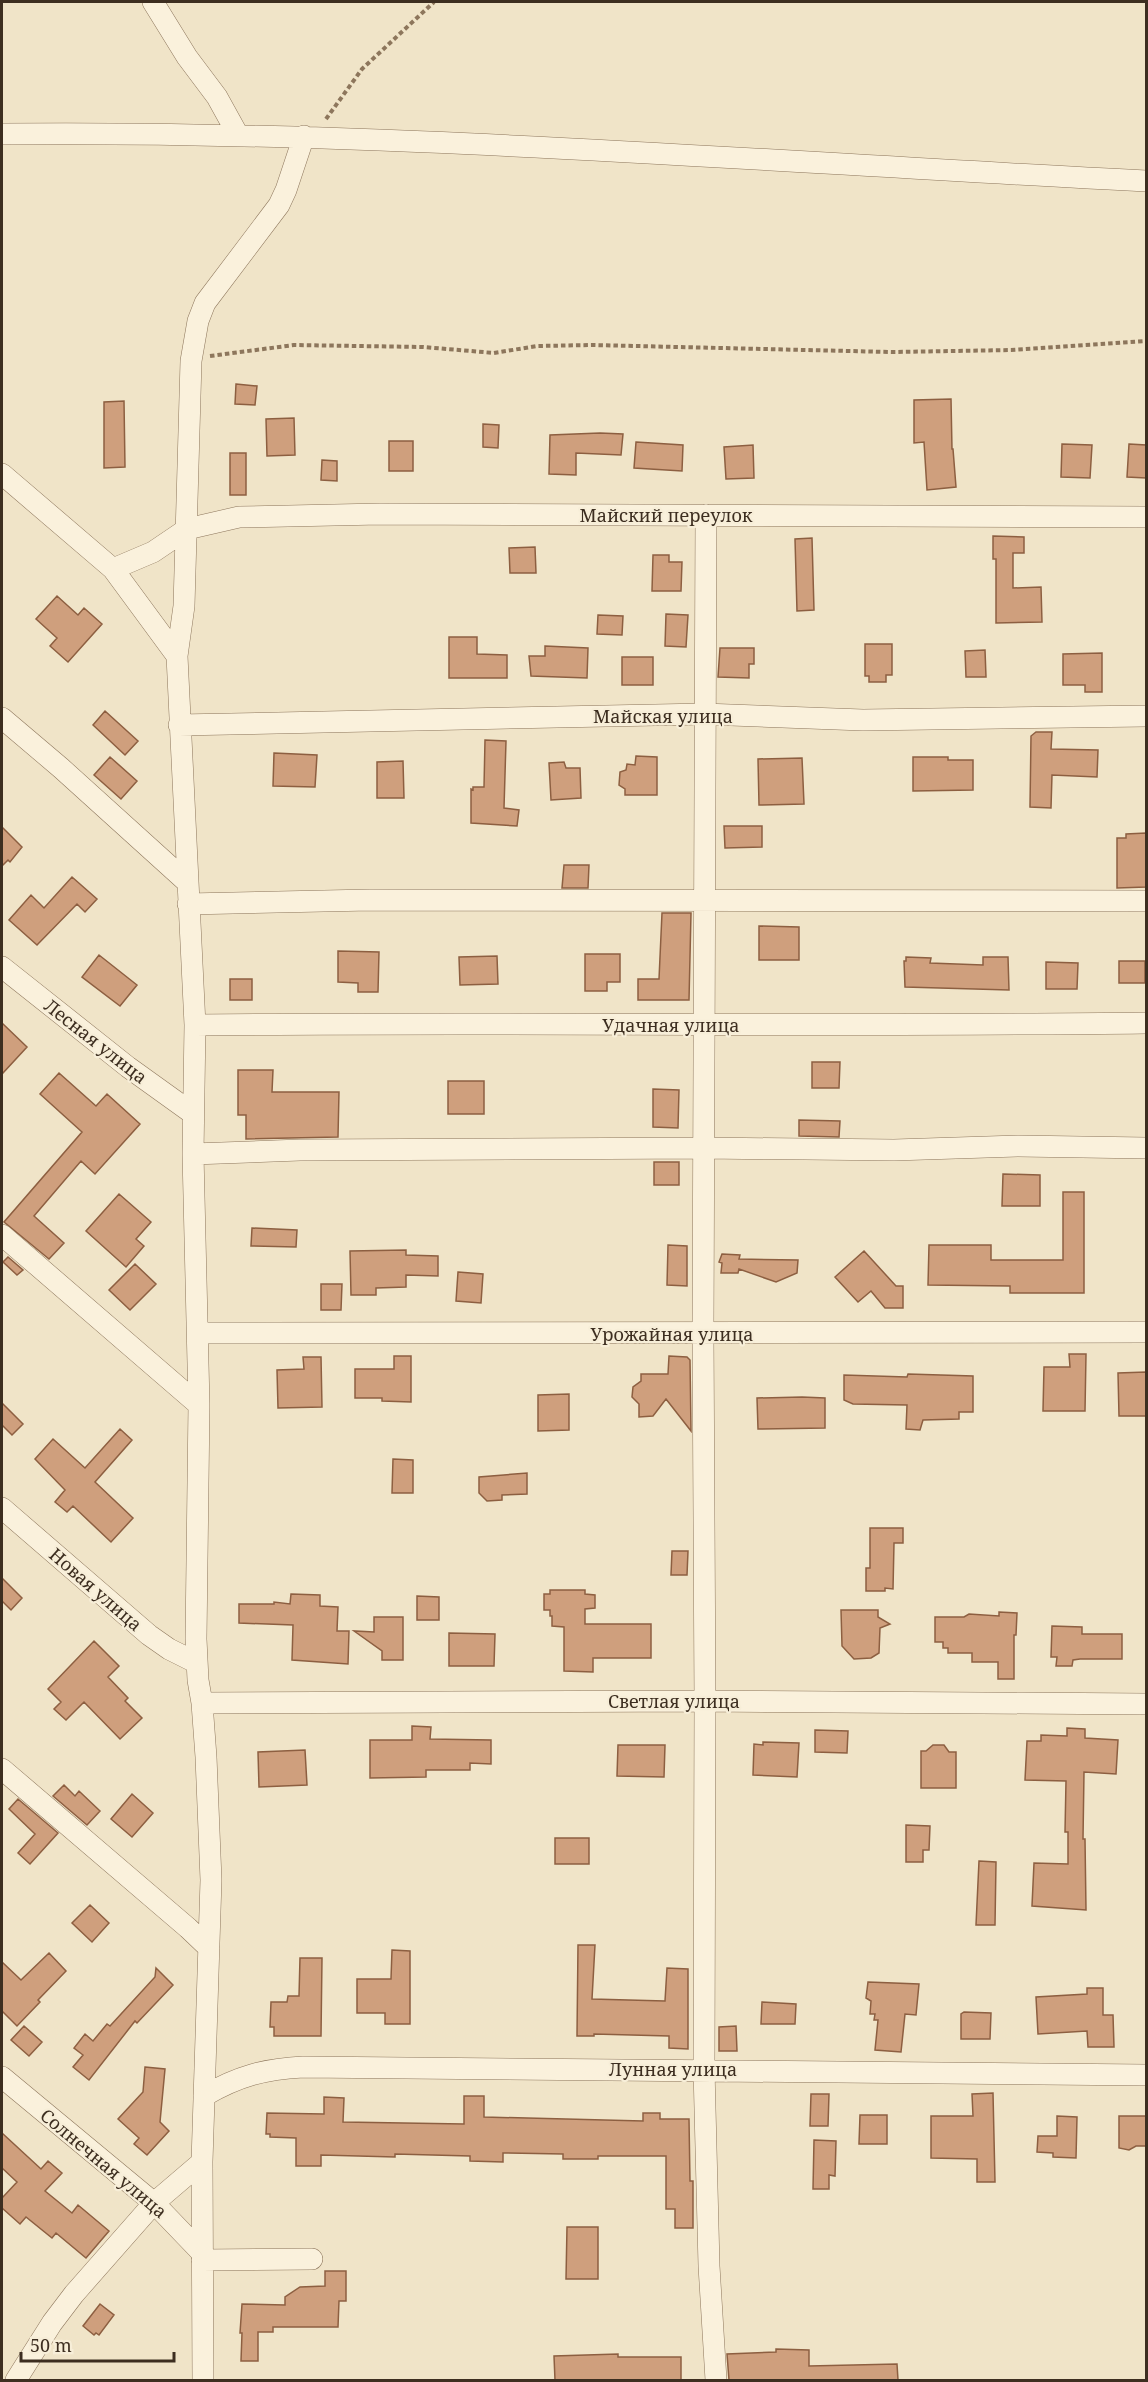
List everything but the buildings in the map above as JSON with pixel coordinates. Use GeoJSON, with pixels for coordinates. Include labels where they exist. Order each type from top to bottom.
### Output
{"type":"FeatureCollection","features":[{"type":"Feature","properties":{"kind":"street"},"geometry":{"type":"LineString","coordinates":[[153,2],[187,57],[217,98],[238,135]]}},
{"type":"Feature","properties":{"kind":"street"},"geometry":{"type":"LineString","coordinates":[[2,134],[309,137],[1146,181]]}},
{"type":"Feature","properties":{"kind":"street"},"geometry":{"type":"LineString","coordinates":[[203,2380],[202,2162],[212,1880],[202,1703],[197,1663],[199,1405],[192,1113],[195,1025],[177,656],[183,624],[191,361],[198,321],[205,303],[279,205],[309,137]]}},
{"type":"Feature","properties":{"kind":"street"},"geometry":{"type":"LineString","coordinates":[[2,474],[113,569],[177,656]]}},
{"type":"Feature","properties":{"kind":"street","name":"Майский переулок"},"geometry":{"type":"LineString","coordinates":[[187,529],[239,517],[380,514],[1146,517]]}},
{"type":"Feature","properties":{"kind":"street"},"geometry":{"type":"LineString","coordinates":[[706,515],[703,1334],[704,2069],[709,2266],[716,2380]]}},
{"type":"Feature","properties":{"kind":"street"},"geometry":{"type":"LineString","coordinates":[[113,569],[153,552],[187,529]]}},
{"type":"Feature","properties":{"kind":"street","name":"Майская улица"},"geometry":{"type":"LineString","coordinates":[[179,725],[704,714],[863,720],[1146,716]]}},
{"type":"Feature","properties":{"kind":"street"},"geometry":{"type":"LineString","coordinates":[[2,718],[187,882]]}},
{"type":"Feature","properties":{"kind":"street"},"geometry":{"type":"LineString","coordinates":[[188,904],[370,900],[1146,901]]}},
{"type":"Feature","properties":{"kind":"street","name":"Лесная улица"},"geometry":{"type":"LineString","coordinates":[[2,967],[128,1067],[192,1113]]}},
{"type":"Feature","properties":{"kind":"street","name":"Удачная улица"},"geometry":{"type":"LineString","coordinates":[[195,1025],[912,1026],[1146,1023]]}},
{"type":"Feature","properties":{"kind":"street"},"geometry":{"type":"LineString","coordinates":[[193,1154],[300,1150],[704,1148],[894,1150],[1018,1146],[1146,1148]]}},
{"type":"Feature","properties":{"kind":"street"},"geometry":{"type":"LineString","coordinates":[[2,1235],[199,1405]]}},
{"type":"Feature","properties":{"kind":"street","name":"Урожайная улица"},"geometry":{"type":"LineString","coordinates":[[198,1333],[1146,1332]]}},
{"type":"Feature","properties":{"kind":"street","name":"Новая улица"},"geometry":{"type":"LineString","coordinates":[[2,1508],[149,1635],[169,1649],[197,1663]]}},
{"type":"Feature","properties":{"kind":"street","name":"Светлая улица"},"geometry":{"type":"LineString","coordinates":[[202,1703],[705,1701],[1146,1704]]}},
{"type":"Feature","properties":{"kind":"street"},"geometry":{"type":"LineString","coordinates":[[2,1769],[209,1948]]}},
{"type":"Feature","properties":{"kind":"street","name":"Лунная улица"},"geometry":{"type":"LineString","coordinates":[[204,2096],[223,2085],[264,2070],[279,2068],[704,2069],[1146,2074]]}},
{"type":"Feature","properties":{"kind":"street","name":"Солнечная улица"},"geometry":{"type":"LineString","coordinates":[[2,2077],[154,2203],[202,2257]]}},
{"type":"Feature","properties":{"kind":"street"},"geometry":{"type":"LineString","coordinates":[[2,2370],[16,2380],[61,2310],[154,2203],[202,2162]]}},
{"type":"Feature","properties":{"kind":"street"},"geometry":{"type":"LineString","coordinates":[[202,2257],[312,2259]]}},
{"type":"Feature","properties":{"kind":"path"},"geometry":{"type":"LineString","coordinates":[[309,137],[362,69],[434,2]]}},
{"type":"Feature","properties":{"kind":"path"},"geometry":{"type":"LineString","coordinates":[[191,361],[254,349],[294,345],[423,347],[494,352],[537,346],[593,345],[891,352],[1011,350],[1146,341]]}}]}
